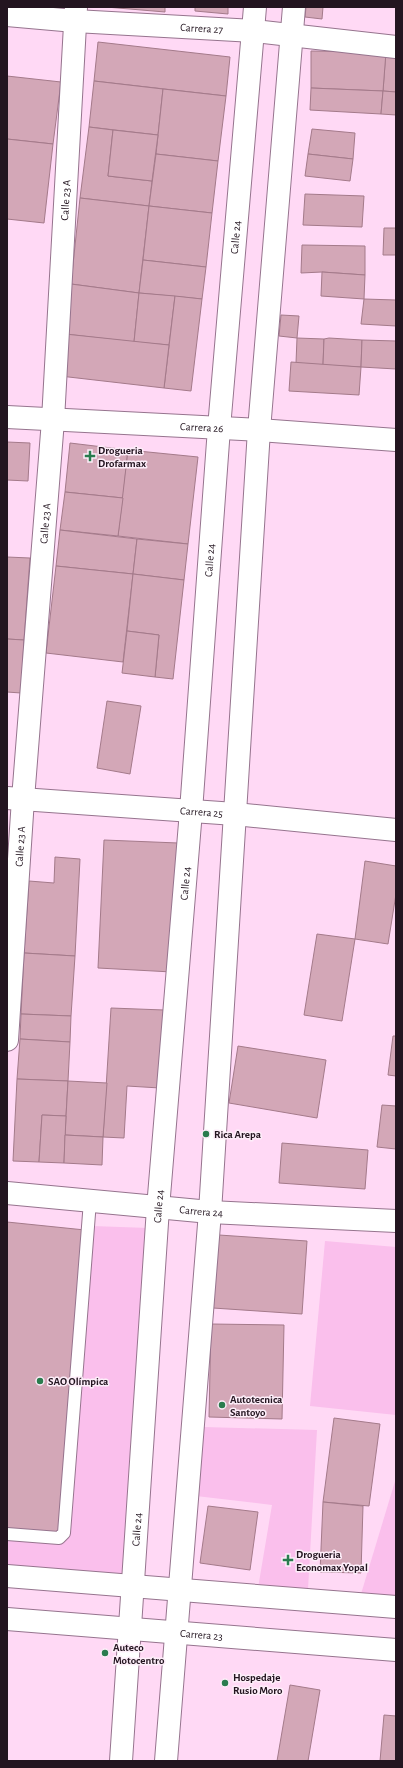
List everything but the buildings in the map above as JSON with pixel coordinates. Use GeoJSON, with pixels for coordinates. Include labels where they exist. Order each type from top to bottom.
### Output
{"type":"FeatureCollection","features":[{"type":"Feature","properties":{"kind":"street","name":"Calle 24"},"geometry":{"type":"LineString","coordinates":[[120,1761],[158,1208],[191,811],[219,428],[255,7]]}},
{"type":"Feature","properties":{"kind":"street"},"geometry":{"type":"LineString","coordinates":[[166,1761],[210,1212],[259,430],[294,7]]}},
{"type":"Feature","properties":{"kind":"street","name":"Carrera 27"},"geometry":{"type":"LineString","coordinates":[[7,15],[76,14],[292,34],[396,47]]}},
{"type":"Feature","properties":{"kind":"street","name":"Calle 23 A"},"geometry":{"type":"LineString","coordinates":[[7,1040],[15,798],[53,420],[76,14]]}},
{"type":"Feature","properties":{"kind":"street","name":"Carrera 26"},"geometry":{"type":"LineString","coordinates":[[7,417],[259,430],[396,440]]}},
{"type":"Feature","properties":{"kind":"street","name":"Carrera 25"},"geometry":{"type":"LineString","coordinates":[[15,798],[235,814],[396,830]]}},
{"type":"Feature","properties":{"kind":"street","name":"Carrera 24"},"geometry":{"type":"LineString","coordinates":[[7,1193],[210,1212],[396,1221]]}},
{"type":"Feature","properties":{"kind":"street"},"geometry":{"type":"LineString","coordinates":[[7,1576],[396,1607]]}},
{"type":"Feature","properties":{"kind":"street","name":"Carrera 23"},"geometry":{"type":"LineString","coordinates":[[7,1619],[396,1650]]}},
{"type":"Feature","properties":{"kind":"lane"},"geometry":{"type":"LineString","coordinates":[[7,1534],[59,1538],[64,1533],[90,1201]]}},
{"type":"Feature","properties":{"kind":"shaded area"},"geometry":{"type":"Polygon","coordinates":[[[92,1226],[149,1228],[123,1574],[7,1565],[7,1536],[67,1540],[92,1226]]]}},
{"type":"Feature","properties":{"kind":"shaded area"},"geometry":{"type":"Polygon","coordinates":[[[325,1241],[396,1247],[396,1415],[310,1406],[325,1241]]]}},
{"type":"Feature","properties":{"kind":"shaded area"},"geometry":{"type":"Polygon","coordinates":[[[204,1427],[317,1430],[307,1607],[256,1600],[272,1505],[196,1496],[204,1427]]]}},
{"type":"Feature","properties":{"kind":"shaded area"},"geometry":{"type":"Polygon","coordinates":[[[396,1478],[396,1596],[361,1594],[396,1478]]]}},
{"type":"Feature","properties":{"kind":"place","name":"Drogueria Drofarmax"},"geometry":{"type":"Point","coordinates":[90,456]}},
{"type":"Feature","properties":{"kind":"place","name":"Rica Arepa"},"geometry":{"type":"Point","coordinates":[206,1134]}},
{"type":"Feature","properties":{"kind":"place","name":"SAO Olímpica"},"geometry":{"type":"Point","coordinates":[40,1381]}},
{"type":"Feature","properties":{"kind":"place","name":"Autotecnica Santoyo"},"geometry":{"type":"Point","coordinates":[222,1405]}},
{"type":"Feature","properties":{"kind":"place","name":"Drogueria Economax Yopal"},"geometry":{"type":"Point","coordinates":[288,1560]}},
{"type":"Feature","properties":{"kind":"place","name":"Auteco Motocentro"},"geometry":{"type":"Point","coordinates":[105,1653]}},
{"type":"Feature","properties":{"kind":"place","name":"Hospedaje Rusio Moro"},"geometry":{"type":"Point","coordinates":[225,1683]}}]}
